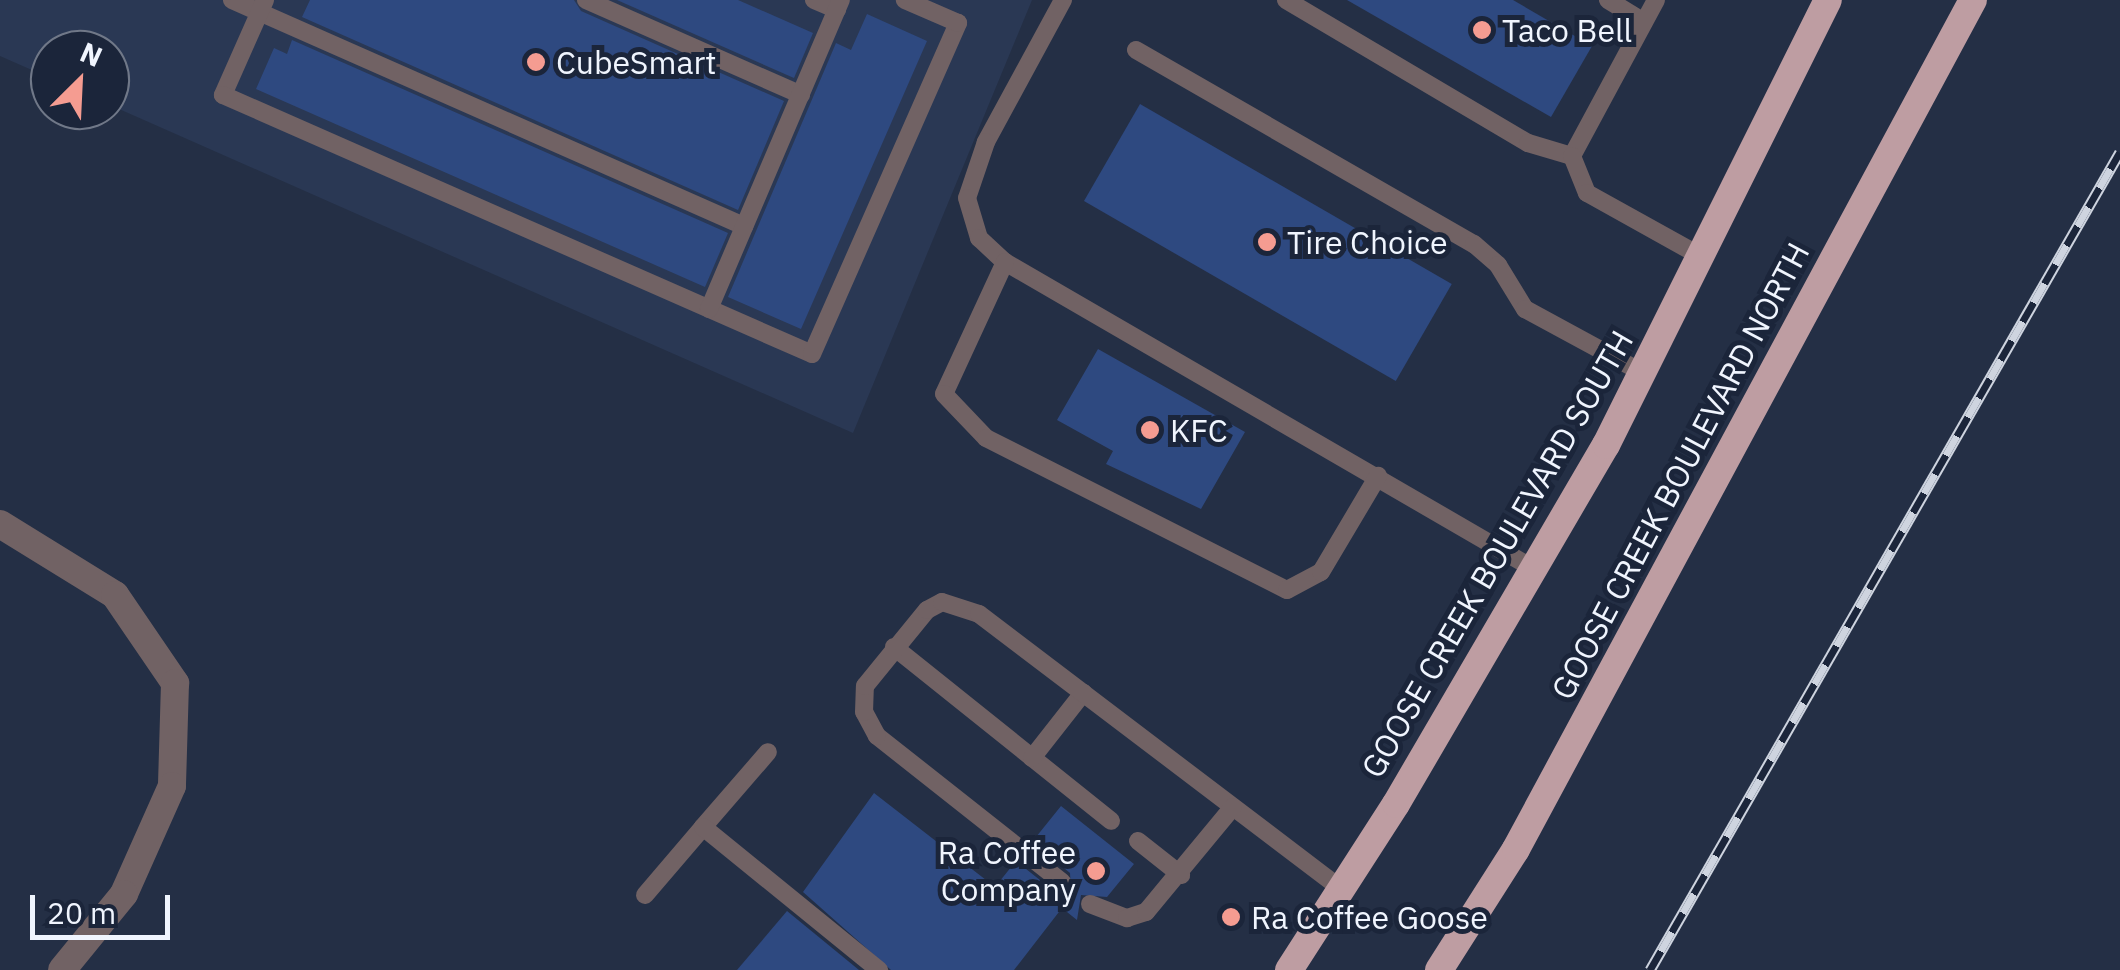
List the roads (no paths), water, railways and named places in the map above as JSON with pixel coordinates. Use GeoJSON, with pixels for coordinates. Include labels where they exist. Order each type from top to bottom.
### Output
{"type":"FeatureCollection","features":[{"type":"Feature","properties":{"kind":"highway","name":"GOOSE CREEK BOULEVARD SOUTH"},"geometry":{"type":"LineString","coordinates":[[1289,970],[1534,570],[1643,372],[1828,0]]}},
{"type":"Feature","properties":{"kind":"highway","name":"GOOSE CREEK BOULEVARD NORTH"},"geometry":{"type":"LineString","coordinates":[[1440,970],[1516,849],[1973,0]]}},
{"type":"Feature","properties":{"kind":"street"},"geometry":{"type":"LineString","coordinates":[[0,524],[115,594],[175,683],[172,786],[124,894],[62,970]]}},
{"type":"Feature","properties":{"kind":"lane"},"geometry":{"type":"LineString","coordinates":[[232,0],[263,6],[744,226]]}},
{"type":"Feature","properties":{"kind":"lane"},"geometry":{"type":"LineString","coordinates":[[586,0],[800,95]]}},
{"type":"Feature","properties":{"kind":"lane"},"geometry":{"type":"LineString","coordinates":[[709,309],[839,5],[814,0]]}},
{"type":"Feature","properties":{"kind":"lane"},"geometry":{"type":"LineString","coordinates":[[263,6],[223,95],[812,354],[958,23],[905,0]]}},
{"type":"Feature","properties":{"kind":"lane"},"geometry":{"type":"LineString","coordinates":[[1063,0],[986,142],[967,198],[979,238],[1005,262],[1534,570]]}},
{"type":"Feature","properties":{"kind":"lane"},"geometry":{"type":"LineString","coordinates":[[1286,0],[1528,143],[1572,156]]}},
{"type":"Feature","properties":{"kind":"lane"},"geometry":{"type":"LineString","coordinates":[[1608,0],[1644,22]]}},
{"type":"Feature","properties":{"kind":"lane"},"geometry":{"type":"LineString","coordinates":[[1572,156],[1656,0]]}},
{"type":"Feature","properties":{"kind":"lane"},"geometry":{"type":"LineString","coordinates":[[1136,50],[1474,244],[1498,265],[1526,309],[1643,372]]}},
{"type":"Feature","properties":{"kind":"lane"},"geometry":{"type":"LineString","coordinates":[[1572,156],[1587,193],[1700,256]]}},
{"type":"Feature","properties":{"kind":"lane"},"geometry":{"type":"LineString","coordinates":[[1005,262],[944,394],[986,438],[1287,590],[1322,572],[1378,476]]}},
{"type":"Feature","properties":{"kind":"lane"},"geometry":{"type":"LineString","coordinates":[[1062,882],[877,736],[864,712],[865,686],[927,610],[942,602],[959,604],[1084,693],[1342,889]]}},
{"type":"Feature","properties":{"kind":"lane"},"geometry":{"type":"LineString","coordinates":[[894,647],[1111,821]]}},
{"type":"Feature","properties":{"kind":"lane"},"geometry":{"type":"LineString","coordinates":[[1032,758],[1084,693]]}},
{"type":"Feature","properties":{"kind":"lane"},"geometry":{"type":"LineString","coordinates":[[644,896],[768,752]]}},
{"type":"Feature","properties":{"kind":"lane"},"geometry":{"type":"LineString","coordinates":[[1090,904],[1128,918],[1146,912],[1182,874],[1232,806]]}},
{"type":"Feature","properties":{"kind":"lane"},"geometry":{"type":"LineString","coordinates":[[703,828],[878,970]]}},
{"type":"Feature","properties":{"kind":"lane"},"geometry":{"type":"LineString","coordinates":[[1138,842],[1182,874]]}},
{"type":"Feature","properties":{"kind":"railway"},"geometry":{"type":"LineString","coordinates":[[1650,970],[2120,152]]}},
{"type":"Feature","properties":{"kind":"place","name":"Taco Bell"},"geometry":{"type":"Point","coordinates":[1482,30]}},
{"type":"Feature","properties":{"kind":"place","name":"CubeSmart"},"geometry":{"type":"Point","coordinates":[536,62]}},
{"type":"Feature","properties":{"kind":"place","name":"Tire Choice"},"geometry":{"type":"Point","coordinates":[1267,242]}},
{"type":"Feature","properties":{"kind":"place","name":"KFC"},"geometry":{"type":"Point","coordinates":[1150,430]}},
{"type":"Feature","properties":{"kind":"place","name":"Ra Coffee Company"},"geometry":{"type":"Point","coordinates":[1096,871]}},
{"type":"Feature","properties":{"kind":"place","name":"Ra Coffee Goose"},"geometry":{"type":"Point","coordinates":[1231,917]}}]}
